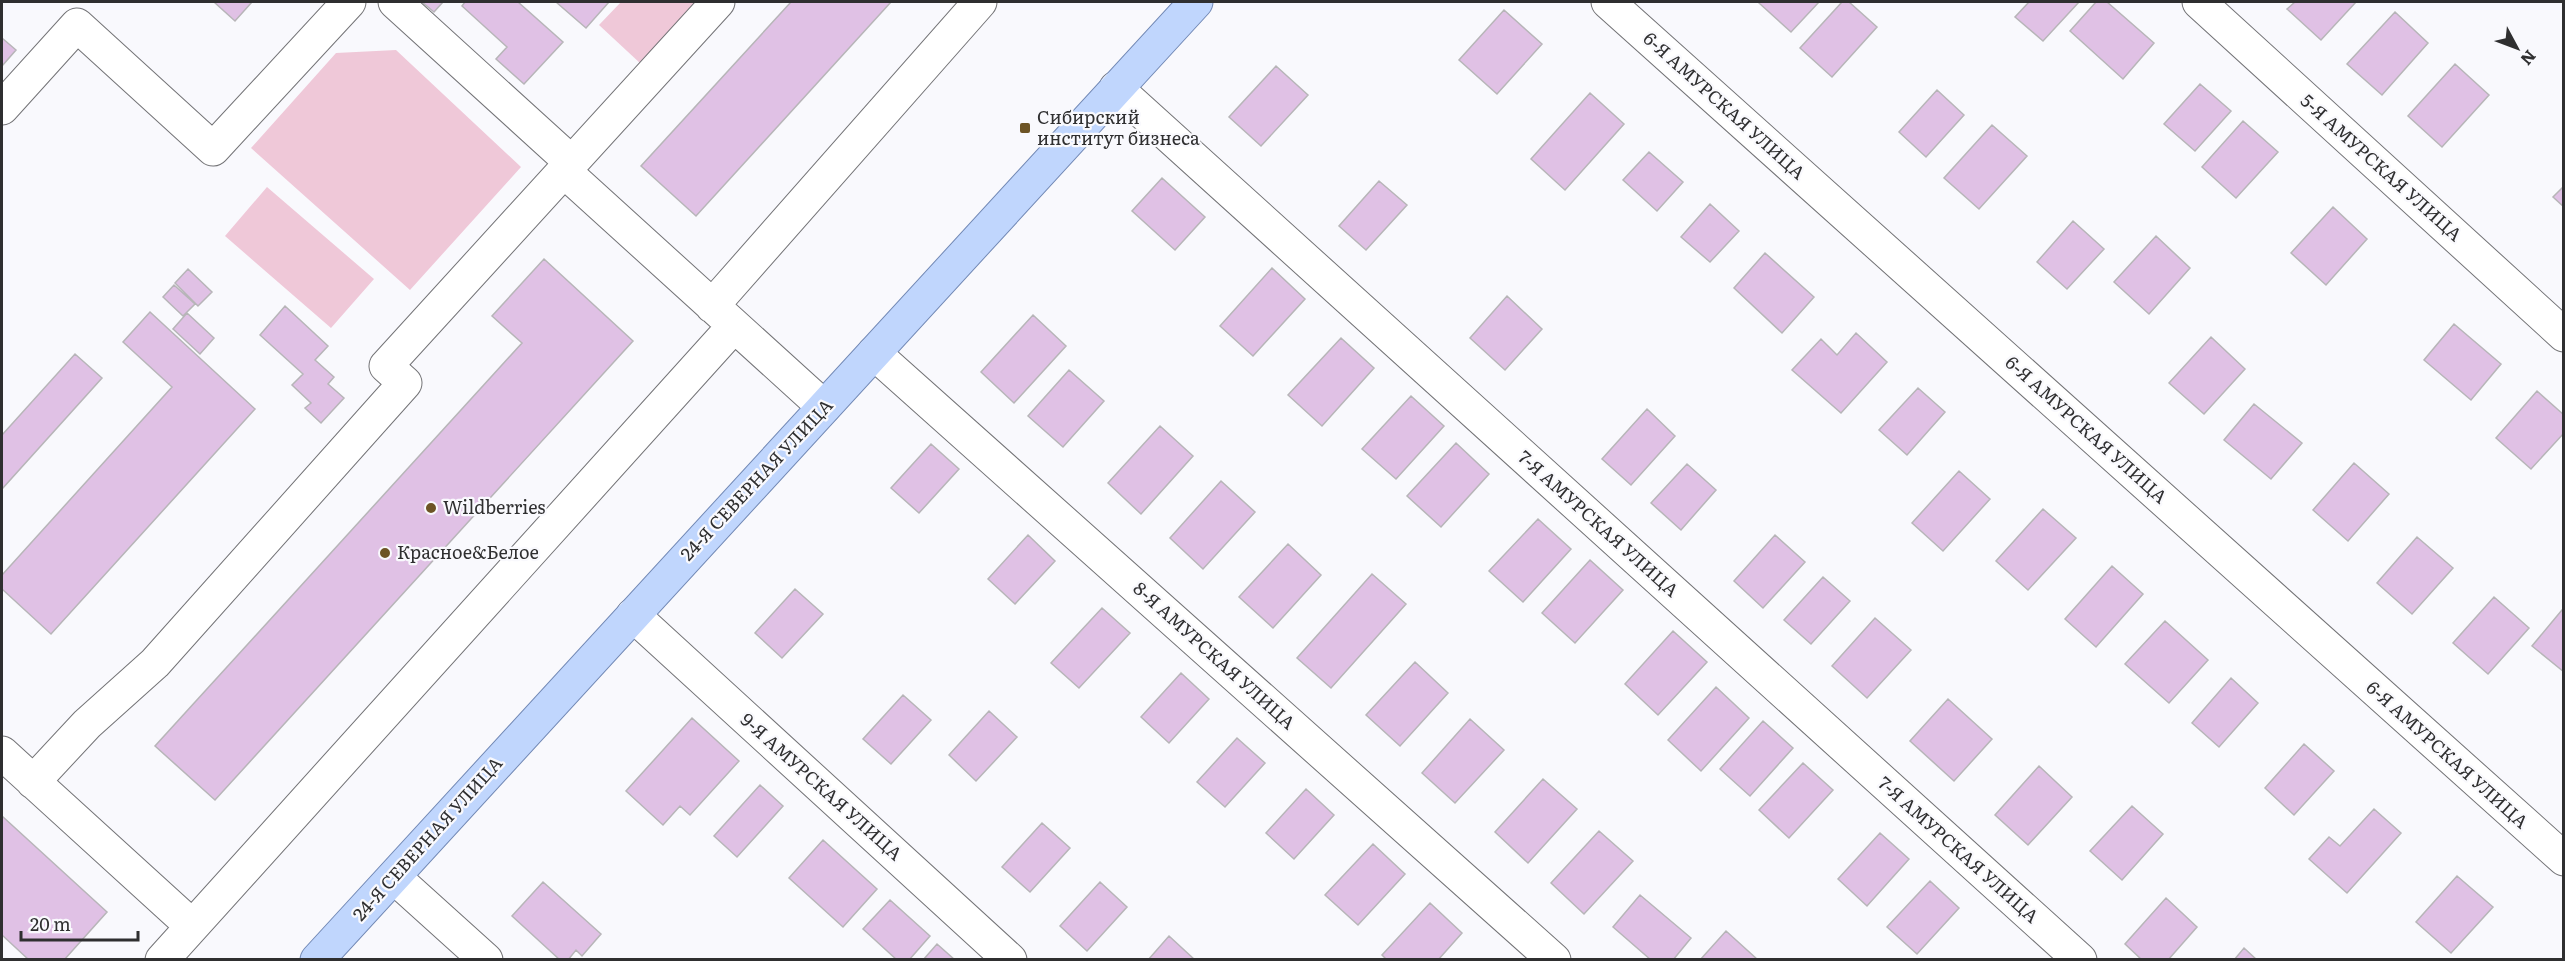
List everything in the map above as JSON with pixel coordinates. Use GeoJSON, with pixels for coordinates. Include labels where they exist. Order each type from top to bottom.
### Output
{"type":"FeatureCollection","features":[{"type":"Feature","properties":{"kind":"main road","name":"24-Я СЕВЕРНАЯ УЛИЦА"},"geometry":{"type":"LineString","coordinates":[[318,960],[1196,2]]}},
{"type":"Feature","properties":{"kind":"street"},"geometry":{"type":"LineString","coordinates":[[2,108],[77,25],[213,149],[349,2]]}},
{"type":"Feature","properties":{"kind":"street"},"geometry":{"type":"LineString","coordinates":[[395,2],[723,316],[824,407]]}},
{"type":"Feature","properties":{"kind":"street"},"geometry":{"type":"LineString","coordinates":[[33,782],[87,724],[155,663],[405,383],[386,366],[718,2]]}},
{"type":"Feature","properties":{"kind":"street"},"geometry":{"type":"LineString","coordinates":[[162,960],[723,316],[980,2]]}},
{"type":"Feature","properties":{"kind":"street","name":"6-Я АМУРСКАЯ УЛИЦА"},"geometry":{"type":"LineString","coordinates":[[1608,2],[2564,859]]}},
{"type":"Feature","properties":{"kind":"street","name":"5-Я АМУРСКАЯ УЛИЦА"},"geometry":{"type":"LineString","coordinates":[[2199,2],[2564,336]]}},
{"type":"Feature","properties":{"kind":"street","name":"7-Я АМУРСКАЯ УЛИЦА"},"geometry":{"type":"LineString","coordinates":[[1116,88],[2080,960]]}},
{"type":"Feature","properties":{"kind":"street","name":"8-Я АМУРСКАЯ УЛИЦА"},"geometry":{"type":"LineString","coordinates":[[874,353],[1554,960]]}},
{"type":"Feature","properties":{"kind":"street","name":"9-Я АМУРСКАЯ УЛИЦА"},"geometry":{"type":"LineString","coordinates":[[633,615],[1010,960]]}},
{"type":"Feature","properties":{"kind":"street"},"geometry":{"type":"LineString","coordinates":[[2,753],[192,926]]}},
{"type":"Feature","properties":{"kind":"street"},"geometry":{"type":"LineString","coordinates":[[394,877],[486,960]]}},
{"type":"Feature","properties":{"kind":"shaded area"},"geometry":{"type":"Polygon","coordinates":[[[621,2],[699,2],[641,64],[599,25],[621,2]]]}},
{"type":"Feature","properties":{"kind":"shaded area"},"geometry":{"type":"Polygon","coordinates":[[[396,50],[521,167],[410,290],[251,148],[336,53],[396,50]]]}},
{"type":"Feature","properties":{"kind":"shaded area"},"geometry":{"type":"Polygon","coordinates":[[[267,187],[374,279],[331,328],[225,236],[267,187]]]}},
{"type":"Feature","properties":{"kind":"building"},"geometry":{"type":"Polygon","coordinates":[[[214,2],[252,2],[235,21],[214,2]]]}},
{"type":"Feature","properties":{"kind":"building"},"geometry":{"type":"Polygon","coordinates":[[[422,2],[443,2],[434,12],[422,2]]]}},
{"type":"Feature","properties":{"kind":"building"},"geometry":{"type":"Polygon","coordinates":[[[465,2],[518,2],[563,42],[524,84],[496,59],[507,47],[462,6],[465,2]]]}},
{"type":"Feature","properties":{"kind":"building"},"geometry":{"type":"Polygon","coordinates":[[[556,2],[609,2],[586,28],[556,2]]]}},
{"type":"Feature","properties":{"kind":"building"},"geometry":{"type":"Polygon","coordinates":[[[791,2],[891,2],[696,216],[641,166],[791,2]]]}},
{"type":"Feature","properties":{"kind":"building"},"geometry":{"type":"Polygon","coordinates":[[[1819,2],[1791,32],[1759,3],[1819,2]]]}},
{"type":"Feature","properties":{"kind":"building"},"geometry":{"type":"Polygon","coordinates":[[[1842,2],[1849,2],[1877,27],[1832,77],[1800,48],[1842,2]]]}},
{"type":"Feature","properties":{"kind":"building"},"geometry":{"type":"Polygon","coordinates":[[[2029,2],[2079,2],[2043,41],[2015,17],[2029,2]]]}},
{"type":"Feature","properties":{"kind":"building"},"geometry":{"type":"Polygon","coordinates":[[[2096,2],[2107,2],[2154,43],[2123,79],[2070,31],[2096,2]]]}},
{"type":"Feature","properties":{"kind":"building"},"geometry":{"type":"Polygon","coordinates":[[[2295,2],[2356,2],[2321,40],[2287,9],[2295,2]]]}},
{"type":"Feature","properties":{"kind":"building"},"geometry":{"type":"Polygon","coordinates":[[[1504,10],[1542,44],[1497,94],[1459,60],[1504,10]]]}},
{"type":"Feature","properties":{"kind":"building"},"geometry":{"type":"Polygon","coordinates":[[[2395,12],[2428,43],[2382,95],[2347,64],[2395,12]]]}},
{"type":"Feature","properties":{"kind":"building"},"geometry":{"type":"Polygon","coordinates":[[[2,38],[16,50],[2,66],[2,38]]]}},
{"type":"Feature","properties":{"kind":"building"},"geometry":{"type":"Polygon","coordinates":[[[2455,64],[2489,95],[2442,147],[2408,116],[2455,64]]]}},
{"type":"Feature","properties":{"kind":"building"},"geometry":{"type":"Polygon","coordinates":[[[1276,66],[1308,95],[1261,146],[1229,117],[1276,66]]]}},
{"type":"Feature","properties":{"kind":"building"},"geometry":{"type":"Polygon","coordinates":[[[2200,84],[2231,111],[2195,151],[2164,124],[2200,84]]]}},
{"type":"Feature","properties":{"kind":"building"},"geometry":{"type":"Polygon","coordinates":[[[1937,90],[1964,115],[1926,157],[1899,132],[1937,90]]]}},
{"type":"Feature","properties":{"kind":"building"},"geometry":{"type":"Polygon","coordinates":[[[1590,93],[1624,124],[1565,190],[1531,159],[1590,93]]]}},
{"type":"Feature","properties":{"kind":"building"},"geometry":{"type":"Polygon","coordinates":[[[2243,121],[2278,152],[2236,198],[2202,167],[2243,121]]]}},
{"type":"Feature","properties":{"kind":"building"},"geometry":{"type":"Polygon","coordinates":[[[1992,125],[2027,156],[1979,209],[1944,178],[1992,125]]]}},
{"type":"Feature","properties":{"kind":"building"},"geometry":{"type":"Polygon","coordinates":[[[1649,152],[1683,182],[1657,211],[1623,180],[1649,152]]]}},
{"type":"Feature","properties":{"kind":"building"},"geometry":{"type":"Polygon","coordinates":[[[1162,178],[1205,217],[1175,250],[1132,211],[1162,178]]]}},
{"type":"Feature","properties":{"kind":"building"},"geometry":{"type":"Polygon","coordinates":[[[1379,181],[1407,205],[1366,250],[1339,226],[1379,181]]]}},
{"type":"Feature","properties":{"kind":"building"},"geometry":{"type":"Polygon","coordinates":[[[2564,186],[2564,207],[2553,197],[2564,186]]]}},
{"type":"Feature","properties":{"kind":"building"},"geometry":{"type":"Polygon","coordinates":[[[1710,204],[1739,231],[1710,262],[1681,237],[1710,204]]]}},
{"type":"Feature","properties":{"kind":"building"},"geometry":{"type":"Polygon","coordinates":[[[2333,207],[2367,239],[2326,285],[2291,253],[2333,207]]]}},
{"type":"Feature","properties":{"kind":"building"},"geometry":{"type":"Polygon","coordinates":[[[2073,221],[2104,249],[2067,289],[2037,262],[2073,221]]]}},
{"type":"Feature","properties":{"kind":"building"},"geometry":{"type":"Polygon","coordinates":[[[2156,236],[2190,268],[2149,314],[2114,282],[2156,236]]]}},
{"type":"Feature","properties":{"kind":"building"},"geometry":{"type":"Polygon","coordinates":[[[1765,253],[1814,297],[1782,333],[1734,288],[1765,253]]]}},
{"type":"Feature","properties":{"kind":"building"},"geometry":{"type":"Polygon","coordinates":[[[544,259],[633,341],[215,800],[155,746],[522,343],[492,316],[544,259]]]}},
{"type":"Feature","properties":{"kind":"building"},"geometry":{"type":"Polygon","coordinates":[[[1272,268],[1305,299],[1253,356],[1220,326],[1272,268]]]}},
{"type":"Feature","properties":{"kind":"building"},"geometry":{"type":"Polygon","coordinates":[[[188,269],[212,292],[198,306],[175,283],[188,269]]]}},
{"type":"Feature","properties":{"kind":"building"},"geometry":{"type":"Polygon","coordinates":[[[174,285],[195,304],[183,316],[163,297],[174,285]]]}},
{"type":"Feature","properties":{"kind":"building"},"geometry":{"type":"Polygon","coordinates":[[[1507,296],[1542,329],[1505,370],[1470,338],[1507,296]]]}},
{"type":"Feature","properties":{"kind":"building"},"geometry":{"type":"Polygon","coordinates":[[[285,306],[328,346],[315,360],[334,377],[328,384],[344,398],[321,423],[305,408],[311,403],[292,385],[303,374],[260,335],[285,306]]]}},
{"type":"Feature","properties":{"kind":"building"},"geometry":{"type":"Polygon","coordinates":[[[150,312],[255,409],[51,634],[2,589],[2,575],[172,387],[123,342],[150,312]]]}},
{"type":"Feature","properties":{"kind":"building"},"geometry":{"type":"Polygon","coordinates":[[[187,313],[214,338],[200,354],[173,329],[187,313]]]}},
{"type":"Feature","properties":{"kind":"building"},"geometry":{"type":"Polygon","coordinates":[[[1033,315],[1066,346],[1014,403],[981,372],[1033,315]]]}},
{"type":"Feature","properties":{"kind":"building"},"geometry":{"type":"Polygon","coordinates":[[[2454,324],[2501,364],[2471,400],[2424,360],[2454,324]]]}},
{"type":"Feature","properties":{"kind":"building"},"geometry":{"type":"Polygon","coordinates":[[[1856,333],[1887,362],[1841,413],[1792,370],[1821,339],[1837,355],[1856,333]]]}},
{"type":"Feature","properties":{"kind":"building"},"geometry":{"type":"Polygon","coordinates":[[[2211,337],[2245,369],[2204,414],[2169,383],[2211,337]]]}},
{"type":"Feature","properties":{"kind":"building"},"geometry":{"type":"Polygon","coordinates":[[[1341,338],[1374,368],[1322,426],[1288,395],[1341,338]]]}},
{"type":"Feature","properties":{"kind":"building"},"geometry":{"type":"Polygon","coordinates":[[[75,354],[102,378],[2,489],[2,435],[75,354]]]}},
{"type":"Feature","properties":{"kind":"building"},"geometry":{"type":"Polygon","coordinates":[[[1069,370],[1104,401],[1063,447],[1028,416],[1069,370]]]}},
{"type":"Feature","properties":{"kind":"building"},"geometry":{"type":"Polygon","coordinates":[[[1918,388],[1945,412],[1907,455],[1879,430],[1918,388]]]}},
{"type":"Feature","properties":{"kind":"building"},"geometry":{"type":"Polygon","coordinates":[[[2537,391],[2564,415],[2564,433],[2531,469],[2496,438],[2537,391]]]}},
{"type":"Feature","properties":{"kind":"building"},"geometry":{"type":"Polygon","coordinates":[[[1411,396],[1444,426],[1396,479],[1362,449],[1411,396]]]}},
{"type":"Feature","properties":{"kind":"building"},"geometry":{"type":"Polygon","coordinates":[[[2254,404],[2302,443],[2271,479],[2224,440],[2254,404]]]}},
{"type":"Feature","properties":{"kind":"building"},"geometry":{"type":"Polygon","coordinates":[[[1647,409],[1675,436],[1631,485],[1602,459],[1647,409]]]}},
{"type":"Feature","properties":{"kind":"building"},"geometry":{"type":"Polygon","coordinates":[[[1160,426],[1193,456],[1141,514],[1108,483],[1160,426]]]}},
{"type":"Feature","properties":{"kind":"building"},"geometry":{"type":"Polygon","coordinates":[[[1456,443],[1489,474],[1441,527],[1407,496],[1456,443]]]}},
{"type":"Feature","properties":{"kind":"building"},"geometry":{"type":"Polygon","coordinates":[[[931,444],[959,469],[919,513],[891,488],[931,444]]]}},
{"type":"Feature","properties":{"kind":"building"},"geometry":{"type":"Polygon","coordinates":[[[2354,463],[2389,494],[2348,541],[2313,510],[2354,463]]]}},
{"type":"Feature","properties":{"kind":"building"},"geometry":{"type":"Polygon","coordinates":[[[1687,464],[1716,490],[1681,530],[1651,503],[1687,464]]]}},
{"type":"Feature","properties":{"kind":"building"},"geometry":{"type":"Polygon","coordinates":[[[1959,471],[1990,499],[1943,551],[1912,523],[1959,471]]]}},
{"type":"Feature","properties":{"kind":"building"},"geometry":{"type":"Polygon","coordinates":[[[1221,481],[1255,512],[1203,569],[1170,538],[1221,481]]]}},
{"type":"Feature","properties":{"kind":"building"},"geometry":{"type":"Polygon","coordinates":[[[2043,509],[2076,538],[2028,590],[1996,561],[2043,509]]]}},
{"type":"Feature","properties":{"kind":"building"},"geometry":{"type":"Polygon","coordinates":[[[1538,519],[1571,549],[1523,602],[1489,571],[1538,519]]]}},
{"type":"Feature","properties":{"kind":"building"},"geometry":{"type":"Polygon","coordinates":[[[1028,535],[1055,561],[1015,604],[988,579],[1028,535]]]}},
{"type":"Feature","properties":{"kind":"building"},"geometry":{"type":"Polygon","coordinates":[[[1775,535],[1805,562],[1763,608],[1734,581],[1775,535]]]}},
{"type":"Feature","properties":{"kind":"building"},"geometry":{"type":"Polygon","coordinates":[[[2417,537],[2453,568],[2412,614],[2377,583],[2417,537]]]}},
{"type":"Feature","properties":{"kind":"building"},"geometry":{"type":"Polygon","coordinates":[[[1288,544],[1321,575],[1273,628],[1239,597],[1288,544]]]}},
{"type":"Feature","properties":{"kind":"building"},"geometry":{"type":"Polygon","coordinates":[[[1590,560],[1623,590],[1575,643],[1542,613],[1590,560]]]}},
{"type":"Feature","properties":{"kind":"building"},"geometry":{"type":"Polygon","coordinates":[[[2112,566],[2143,594],[2096,647],[2065,619],[2112,566]]]}},
{"type":"Feature","properties":{"kind":"building"},"geometry":{"type":"Polygon","coordinates":[[[1372,574],[1406,604],[1331,688],[1297,658],[1372,574]]]}},
{"type":"Feature","properties":{"kind":"building"},"geometry":{"type":"Polygon","coordinates":[[[1823,577],[1850,601],[1811,644],[1784,620],[1823,577]]]}},
{"type":"Feature","properties":{"kind":"building"},"geometry":{"type":"Polygon","coordinates":[[[795,589],[823,614],[782,658],[755,633],[795,589]]]}},
{"type":"Feature","properties":{"kind":"building"},"geometry":{"type":"Polygon","coordinates":[[[2494,597],[2529,628],[2488,674],[2453,643],[2494,597]]]}},
{"type":"Feature","properties":{"kind":"building"},"geometry":{"type":"Polygon","coordinates":[[[1102,608],[1130,633],[1079,688],[1051,663],[1102,608]]]}},
{"type":"Feature","properties":{"kind":"building"},"geometry":{"type":"Polygon","coordinates":[[[2562,610],[2564,611],[2564,672],[2532,646],[2562,610]]]}},
{"type":"Feature","properties":{"kind":"building"},"geometry":{"type":"Polygon","coordinates":[[[1875,618],[1911,650],[1867,698],[1832,666],[1875,618]]]}},
{"type":"Feature","properties":{"kind":"building"},"geometry":{"type":"Polygon","coordinates":[[[2165,621],[2208,660],[2169,703],[2125,664],[2165,621]]]}},
{"type":"Feature","properties":{"kind":"building"},"geometry":{"type":"Polygon","coordinates":[[[1673,631],[1707,662],[1658,715],[1625,684],[1673,631]]]}},
{"type":"Feature","properties":{"kind":"building"},"geometry":{"type":"Polygon","coordinates":[[[1415,662],[1448,693],[1400,746],[1366,715],[1415,662]]]}},
{"type":"Feature","properties":{"kind":"building"},"geometry":{"type":"Polygon","coordinates":[[[1181,673],[1209,699],[1169,743],[1141,717],[1181,673]]]}},
{"type":"Feature","properties":{"kind":"building"},"geometry":{"type":"Polygon","coordinates":[[[2231,678],[2258,703],[2219,747],[2192,723],[2231,678]]]}},
{"type":"Feature","properties":{"kind":"building"},"geometry":{"type":"Polygon","coordinates":[[[1716,687],[1749,718],[1701,771],[1668,740],[1716,687]]]}},
{"type":"Feature","properties":{"kind":"building"},"geometry":{"type":"Polygon","coordinates":[[[903,695],[931,720],[891,764],[863,739],[903,695]]]}},
{"type":"Feature","properties":{"kind":"building"},"geometry":{"type":"Polygon","coordinates":[[[1948,699],[1992,739],[1954,781],[1910,741],[1948,699]]]}},
{"type":"Feature","properties":{"kind":"building"},"geometry":{"type":"Polygon","coordinates":[[[989,711],[1017,737],[976,781],[949,755],[989,711]]]}},
{"type":"Feature","properties":{"kind":"building"},"geometry":{"type":"Polygon","coordinates":[[[692,718],[739,761],[690,815],[680,806],[663,825],[626,791],[692,718]]]}},
{"type":"Feature","properties":{"kind":"building"},"geometry":{"type":"Polygon","coordinates":[[[1470,719],[1504,750],[1455,803],[1422,773],[1470,719]]]}},
{"type":"Feature","properties":{"kind":"building"},"geometry":{"type":"Polygon","coordinates":[[[1763,721],[1793,748],[1750,796],[1720,769],[1763,721]]]}},
{"type":"Feature","properties":{"kind":"building"},"geometry":{"type":"Polygon","coordinates":[[[1237,738],[1265,763],[1225,807],[1197,782],[1237,738]]]}},
{"type":"Feature","properties":{"kind":"building"},"geometry":{"type":"Polygon","coordinates":[[[2304,744],[2334,771],[2294,815],[2265,788],[2304,744]]]}},
{"type":"Feature","properties":{"kind":"building"},"geometry":{"type":"Polygon","coordinates":[[[1803,763],[1833,790],[1789,838],[1759,810],[1803,763]]]}},
{"type":"Feature","properties":{"kind":"building"},"geometry":{"type":"Polygon","coordinates":[[[2039,766],[2072,797],[2028,845],[1995,815],[2039,766]]]}},
{"type":"Feature","properties":{"kind":"building"},"geometry":{"type":"Polygon","coordinates":[[[1543,779],[1577,809],[1528,863],[1495,832],[1543,779]]]}},
{"type":"Feature","properties":{"kind":"building"},"geometry":{"type":"Polygon","coordinates":[[[760,785],[783,806],[737,857],[714,836],[760,785]]]}},
{"type":"Feature","properties":{"kind":"building"},"geometry":{"type":"Polygon","coordinates":[[[1306,789],[1334,815],[1294,859],[1266,833],[1306,789]]]}},
{"type":"Feature","properties":{"kind":"building"},"geometry":{"type":"Polygon","coordinates":[[[2132,806],[2163,834],[2122,880],[2090,851],[2132,806]]]}},
{"type":"Feature","properties":{"kind":"building"},"geometry":{"type":"Polygon","coordinates":[[[2374,809],[2401,833],[2347,893],[2309,859],[2329,837],[2340,846],[2374,809]]]}},
{"type":"Feature","properties":{"kind":"building"},"geometry":{"type":"Polygon","coordinates":[[[2,816],[107,912],[64,960],[29,960],[2,935],[2,816]]]}},
{"type":"Feature","properties":{"kind":"building"},"geometry":{"type":"Polygon","coordinates":[[[1042,823],[1070,848],[1030,892],[1002,867],[1042,823]]]}},
{"type":"Feature","properties":{"kind":"building"},"geometry":{"type":"Polygon","coordinates":[[[1599,831],[1633,861],[1584,914],[1551,883],[1599,831]]]}},
{"type":"Feature","properties":{"kind":"building"},"geometry":{"type":"Polygon","coordinates":[[[1880,833],[1909,859],[1867,906],[1838,879],[1880,833]]]}},
{"type":"Feature","properties":{"kind":"building"},"geometry":{"type":"Polygon","coordinates":[[[823,840],[877,889],[843,927],[789,878],[823,840]]]}},
{"type":"Feature","properties":{"kind":"building"},"geometry":{"type":"Polygon","coordinates":[[[1373,844],[1405,874],[1358,925],[1325,895],[1373,844]]]}},
{"type":"Feature","properties":{"kind":"building"},"geometry":{"type":"Polygon","coordinates":[[[2457,876],[2493,907],[2451,953],[2416,922],[2457,876]]]}},
{"type":"Feature","properties":{"kind":"building"},"geometry":{"type":"Polygon","coordinates":[[[1930,881],[1959,908],[1917,954],[1887,927],[1930,881]]]}},
{"type":"Feature","properties":{"kind":"building"},"geometry":{"type":"Polygon","coordinates":[[[543,882],[601,934],[582,956],[576,950],[568,960],[560,960],[512,916],[543,882]]]}},
{"type":"Feature","properties":{"kind":"building"},"geometry":{"type":"Polygon","coordinates":[[[1100,882],[1127,907],[1087,951],[1060,926],[1100,882]]]}},
{"type":"Feature","properties":{"kind":"building"},"geometry":{"type":"Polygon","coordinates":[[[1640,895],[1691,938],[1673,960],[1651,960],[1613,927],[1640,895]]]}},
{"type":"Feature","properties":{"kind":"building"},"geometry":{"type":"Polygon","coordinates":[[[2166,898],[2197,927],[2168,960],[2142,960],[2125,944],[2166,898]]]}},
{"type":"Feature","properties":{"kind":"building"},"geometry":{"type":"Polygon","coordinates":[[[890,900],[930,936],[909,960],[897,960],[863,929],[890,900]]]}},
{"type":"Feature","properties":{"kind":"building"},"geometry":{"type":"Polygon","coordinates":[[[1430,903],[1462,933],[1438,960],[1387,960],[1382,955],[1430,903]]]}},
{"type":"Feature","properties":{"kind":"building"},"geometry":{"type":"Polygon","coordinates":[[[1726,931],[1758,960],[1700,960],[1726,931]]]}},
{"type":"Feature","properties":{"kind":"building"},"geometry":{"type":"Polygon","coordinates":[[[1169,936],[1195,960],[1148,960],[1169,936]]]}},
{"type":"Feature","properties":{"kind":"building"},"geometry":{"type":"Polygon","coordinates":[[[937,944],[955,960],[923,960],[937,944]]]}},
{"type":"Feature","properties":{"kind":"building"},"geometry":{"type":"Polygon","coordinates":[[[2244,948],[2257,960],[2234,960],[2244,948]]]}},
{"type":"Feature","properties":{"kind":"place","name":"Сибирский институт бизнеса"},"geometry":{"type":"Point","coordinates":[1025,128]}},
{"type":"Feature","properties":{"kind":"place","name":"Wildberries"},"geometry":{"type":"Point","coordinates":[431,508]}},
{"type":"Feature","properties":{"kind":"place","name":"Красное&Белое"},"geometry":{"type":"Point","coordinates":[385,553]}}]}
